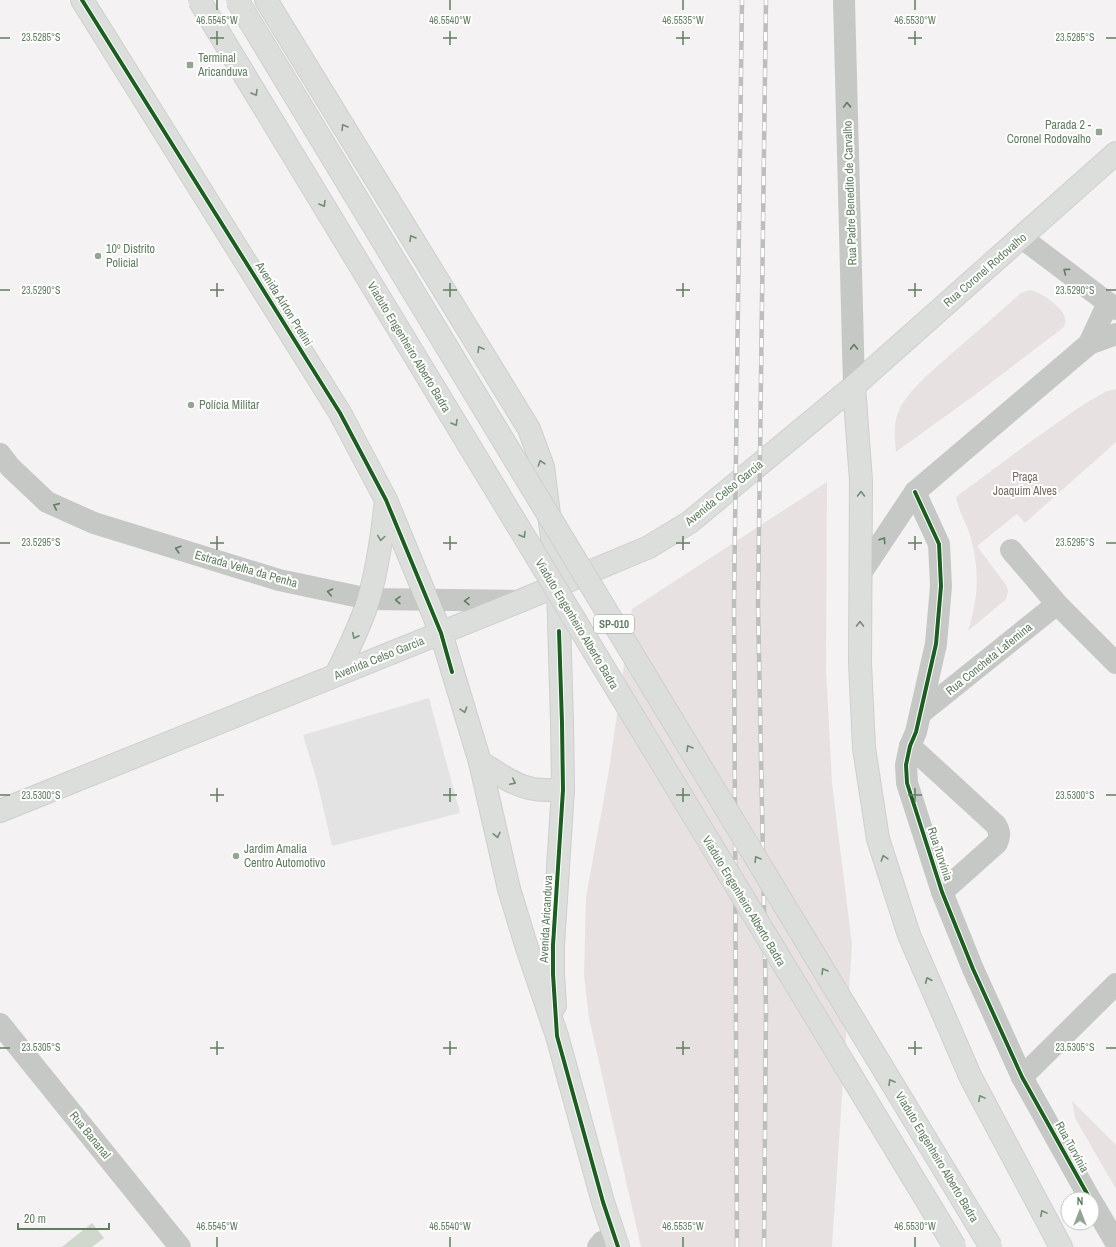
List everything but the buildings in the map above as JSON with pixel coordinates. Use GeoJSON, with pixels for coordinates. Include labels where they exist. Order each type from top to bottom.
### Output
{"type":"FeatureCollection","features":[{"type":"Feature","properties":{"kind":"main road","name":"Avenida Aírton Pretini"},"geometry":{"type":"LineString","coordinates":[[82,0],[340,413],[386,500],[441,633]]}},
{"type":"Feature","properties":{"kind":"main road","name":"Viaduto Engenheiro Alberto Badra"},"geometry":{"type":"LineString","coordinates":[[199,0],[955,1247]]}},
{"type":"Feature","properties":{"kind":"main road","name":"Viaduto Engenheiro Alberto Badra"},"geometry":{"type":"LineString","coordinates":[[237,0],[991,1247]]}},
{"type":"Feature","properties":{"kind":"main road"},"geometry":{"type":"LineString","coordinates":[[266,0],[529,430],[543,467],[558,584]]}},
{"type":"Feature","properties":{"kind":"main road","name":"Rua Coronel Rodovalho"},"geometry":{"type":"LineString","coordinates":[[854,386],[1116,153]]}},
{"type":"Feature","properties":{"kind":"main road"},"geometry":{"type":"LineString","coordinates":[[854,386],[861,481],[860,663],[864,748],[878,839],[909,935],[971,1078],[1061,1247]]}},
{"type":"Feature","properties":{"kind":"main road","name":"Avenida Celso Garcia"},"geometry":{"type":"LineString","coordinates":[[0,811],[650,547],[690,522],[854,386]]}},
{"type":"Feature","properties":{"kind":"main road"},"geometry":{"type":"LineString","coordinates":[[336,675],[359,627],[369,599],[379,555],[386,500]]}},
{"type":"Feature","properties":{"kind":"main road","name":"Avenida Aricanduva"},"geometry":{"type":"LineString","coordinates":[[557,1036],[553,974],[553,945],[563,790],[558,584]]}},
{"type":"Feature","properties":{"kind":"main road","name":"Avenida Aricanduva"},"geometry":{"type":"LineString","coordinates":[[441,633],[480,762],[509,889],[527,948],[557,1036],[603,1202],[605,1246]]}},
{"type":"Feature","properties":{"kind":"main road"},"geometry":{"type":"LineString","coordinates":[[480,762],[513,782],[529,789],[547,791],[563,790]]}},
{"type":"Feature","properties":{"kind":"street","name":"Rua Padre Benedito de Carvalho"},"geometry":{"type":"LineString","coordinates":[[844,0],[854,386]]}},
{"type":"Feature","properties":{"kind":"street"},"geometry":{"type":"LineString","coordinates":[[861,573],[915,492],[1089,344],[1112,306],[1022,238]]}},
{"type":"Feature","properties":{"kind":"street"},"geometry":{"type":"LineString","coordinates":[[1089,344],[1116,334]]}},
{"type":"Feature","properties":{"kind":"street","name":"Estrada Velha da Penha"},"geometry":{"type":"LineString","coordinates":[[0,454],[10,467],[47,502],[94,523],[279,580],[369,599],[520,601]]}},
{"type":"Feature","properties":{"kind":"street","name":"Rua Turvínia"},"geometry":{"type":"LineString","coordinates":[[915,492],[939,544],[941,586],[936,644],[921,713],[916,732],[910,746],[906,765],[908,783],[942,892],[973,969],[1022,1078],[1086,1191]]}},
{"type":"Feature","properties":{"kind":"street"},"geometry":{"type":"LineString","coordinates":[[1011,550],[1057,604],[1116,663]]}},
{"type":"Feature","properties":{"kind":"street","name":"Rua Concheta Lafemina"},"geometry":{"type":"LineString","coordinates":[[921,713],[1057,604]]}},
{"type":"Feature","properties":{"kind":"street","name":"Rua Turvínia"},"geometry":{"type":"LineString","coordinates":[[910,746],[996,825],[999,831],[1000,837],[997,843],[942,892]]}},
{"type":"Feature","properties":{"kind":"street"},"geometry":{"type":"LineString","coordinates":[[1022,1078],[1116,984]]}},
{"type":"Feature","properties":{"kind":"street","name":"Rua Bananal"},"geometry":{"type":"LineString","coordinates":[[0,1024],[180,1247]]}},
{"type":"Feature","properties":{"kind":"street"},"geometry":{"type":"LineString","coordinates":[[1100,1216],[1116,1243]]}},
{"type":"Feature","properties":{"kind":"shaded area"},"geometry":{"type":"Polygon","coordinates":[[[429,698],[460,813],[332,846],[317,781],[303,735],[429,698]]]}},
{"type":"Feature","properties":{"kind":"shaded area"},"geometry":{"type":"Polygon","coordinates":[[[92,1223],[104,1238],[92,1247],[62,1247],[92,1223]]]}},
{"type":"Feature","properties":{"kind":"green space"},"geometry":{"type":"Polygon","coordinates":[[[1029,290],[1038,293],[1059,307],[1065,318],[1064,327],[976,394],[896,452],[896,418],[902,405],[913,390],[935,368],[1021,293],[1029,290]]]}},
{"type":"Feature","properties":{"kind":"green space","name":"Praça Joaquim Alves"},"geometry":{"type":"Polygon","coordinates":[[[1116,389],[1116,442],[1025,523],[1017,514],[977,546],[1006,585],[1008,592],[1005,600],[968,631],[976,594],[977,582],[975,558],[969,532],[956,497],[1084,404],[1107,391],[1116,389]]]}},
{"type":"Feature","properties":{"kind":"green space"},"geometry":{"type":"Polygon","coordinates":[[[827,482],[826,669],[832,783],[852,945],[832,1247],[641,1247],[589,1018],[584,975],[586,897],[609,770],[632,609],[827,482]]]}},
{"type":"Feature","properties":{"kind":"green space"},"geometry":{"type":"Polygon","coordinates":[[[1072,1101],[1116,1145],[1116,1189],[1075,1118],[1072,1101]]]}},
{"type":"Feature","properties":{"kind":"railway"},"geometry":{"type":"LineString","coordinates":[[737,1247],[734,604],[742,0]]}},
{"type":"Feature","properties":{"kind":"railway"},"geometry":{"type":"LineString","coordinates":[[764,1247],[766,1009],[758,605],[766,0]]}},
{"type":"Feature","properties":{"kind":"cycle path"},"geometry":{"type":"LineString","coordinates":[[82,0],[340,413],[386,500],[441,633],[452,672]]}},
{"type":"Feature","properties":{"kind":"cycle path"},"geometry":{"type":"LineString","coordinates":[[915,492],[939,544],[941,586],[936,644],[916,732],[910,746],[906,765],[907,783],[942,892],[973,969],[1022,1077],[1086,1191]]}},
{"type":"Feature","properties":{"kind":"cycle path"},"geometry":{"type":"LineString","coordinates":[[559,631],[563,790],[553,945],[553,974],[557,1036],[603,1202],[618,1247]]}},
{"type":"Feature","properties":{"kind":"place","name":"Terminal Aricanduva"},"geometry":{"type":"Point","coordinates":[190,65]}},
{"type":"Feature","properties":{"kind":"place","name":"Parada 2 - Coronel Rodovalho"},"geometry":{"type":"Point","coordinates":[1099,132]}},
{"type":"Feature","properties":{"kind":"place","name":"10º Distrito Policial"},"geometry":{"type":"Point","coordinates":[98,256]}},
{"type":"Feature","properties":{"kind":"place","name":"Polícia Militar"},"geometry":{"type":"Point","coordinates":[191,405]}},
{"type":"Feature","properties":{"kind":"place","name":"Jardim Amalia Centro Automotivo"},"geometry":{"type":"Point","coordinates":[236,856]}}]}
